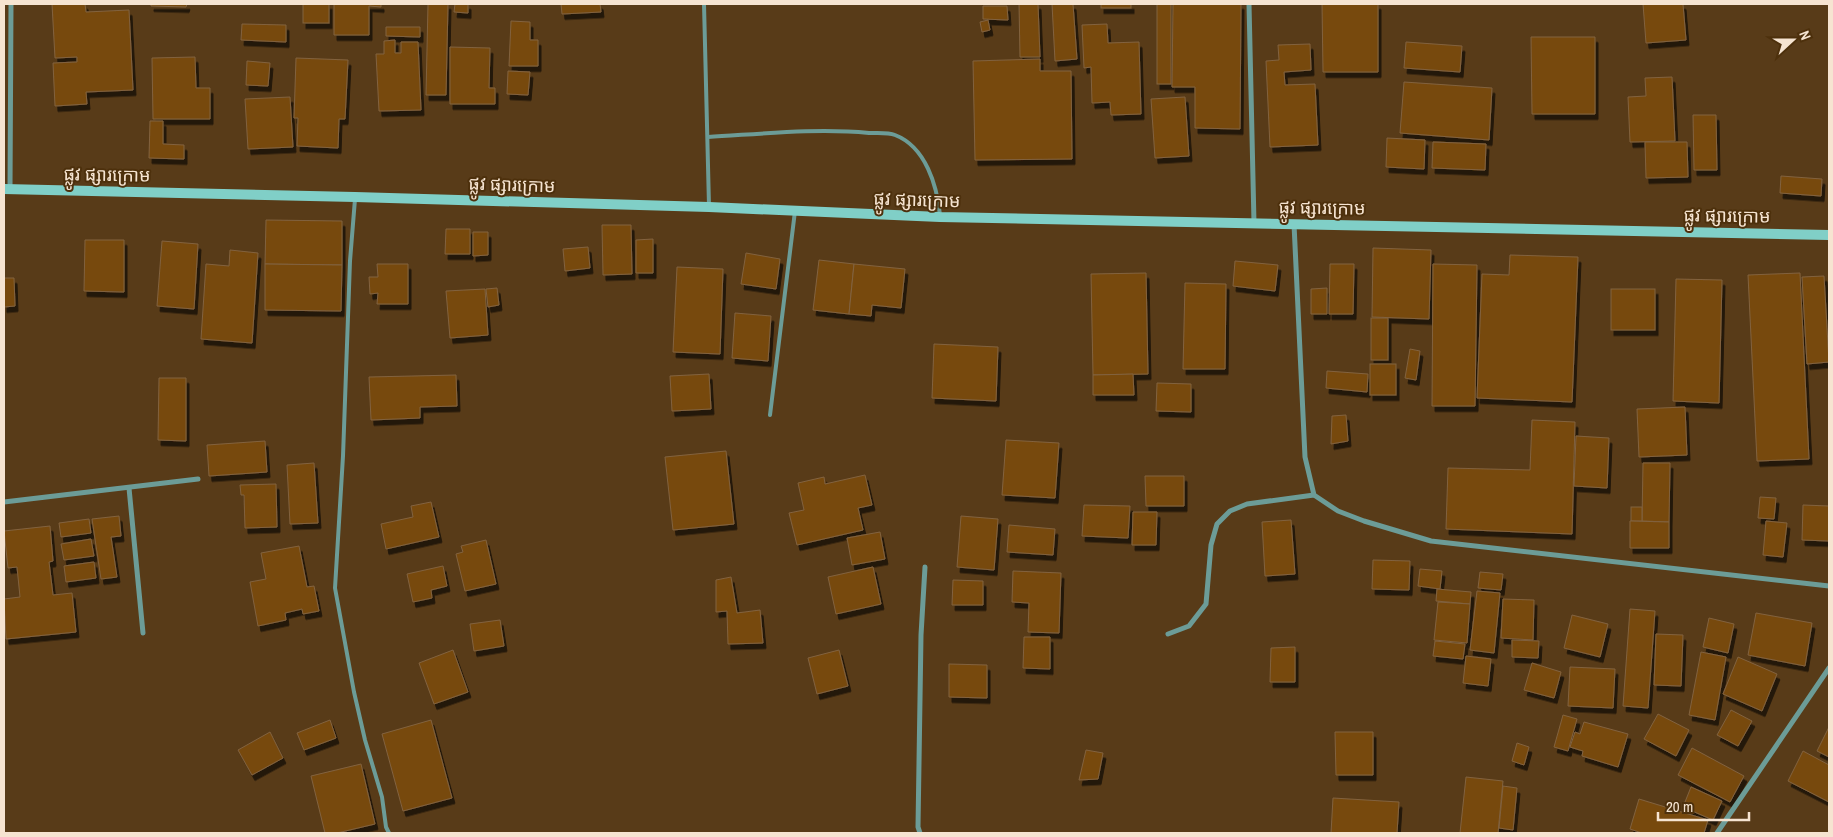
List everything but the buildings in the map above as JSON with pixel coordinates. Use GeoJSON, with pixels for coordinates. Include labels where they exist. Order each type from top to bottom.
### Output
{"type":"FeatureCollection","features":[{"type":"Feature","properties":{"kind":"main road","name":"ផ្លូវ ផ្សារក្រោម"},"geometry":{"type":"LineString","coordinates":[[7,189],[355,196],[709,207],[940,217],[1829,235]]}},
{"type":"Feature","properties":{"kind":"street"},"geometry":{"type":"LineString","coordinates":[[7,189],[11,4]]}},
{"type":"Feature","properties":{"kind":"street"},"geometry":{"type":"LineString","coordinates":[[1249,4],[1254,223]]}},
{"type":"Feature","properties":{"kind":"street"},"geometry":{"type":"LineString","coordinates":[[1294,224],[1304,457],[1314,495]]}},
{"type":"Feature","properties":{"kind":"street"},"geometry":{"type":"LineString","coordinates":[[4,502],[198,479]]}},
{"type":"Feature","properties":{"kind":"street"},"geometry":{"type":"LineString","coordinates":[[129,488],[143,633]]}},
{"type":"Feature","properties":{"kind":"street"},"geometry":{"type":"LineString","coordinates":[[1168,634],[1189,626],[1206,604],[1211,545],[1217,524],[1230,510],[1247,504],[1314,495],[1338,511],[1364,521],[1431,541],[1829,586]]}},
{"type":"Feature","properties":{"kind":"street"},"geometry":{"type":"LineString","coordinates":[[920,833],[918,827],[921,635],[926,567]]}},
{"type":"Feature","properties":{"kind":"street"},"geometry":{"type":"LineString","coordinates":[[1717,833],[1829,668]]}},
{"type":"Feature","properties":{"kind":"lane"},"geometry":{"type":"LineString","coordinates":[[704,4],[709,207]]}},
{"type":"Feature","properties":{"kind":"lane"},"geometry":{"type":"LineString","coordinates":[[708,137],[849,131],[895,135],[908,144],[927,166],[938,194],[940,217]]}},
{"type":"Feature","properties":{"kind":"lane"},"geometry":{"type":"LineString","coordinates":[[355,196],[350,261],[343,456],[334,588],[354,692],[365,740],[382,797],[386,827],[389,833]]}},
{"type":"Feature","properties":{"kind":"lane"},"geometry":{"type":"LineString","coordinates":[[770,415],[795,211]]}}]}
